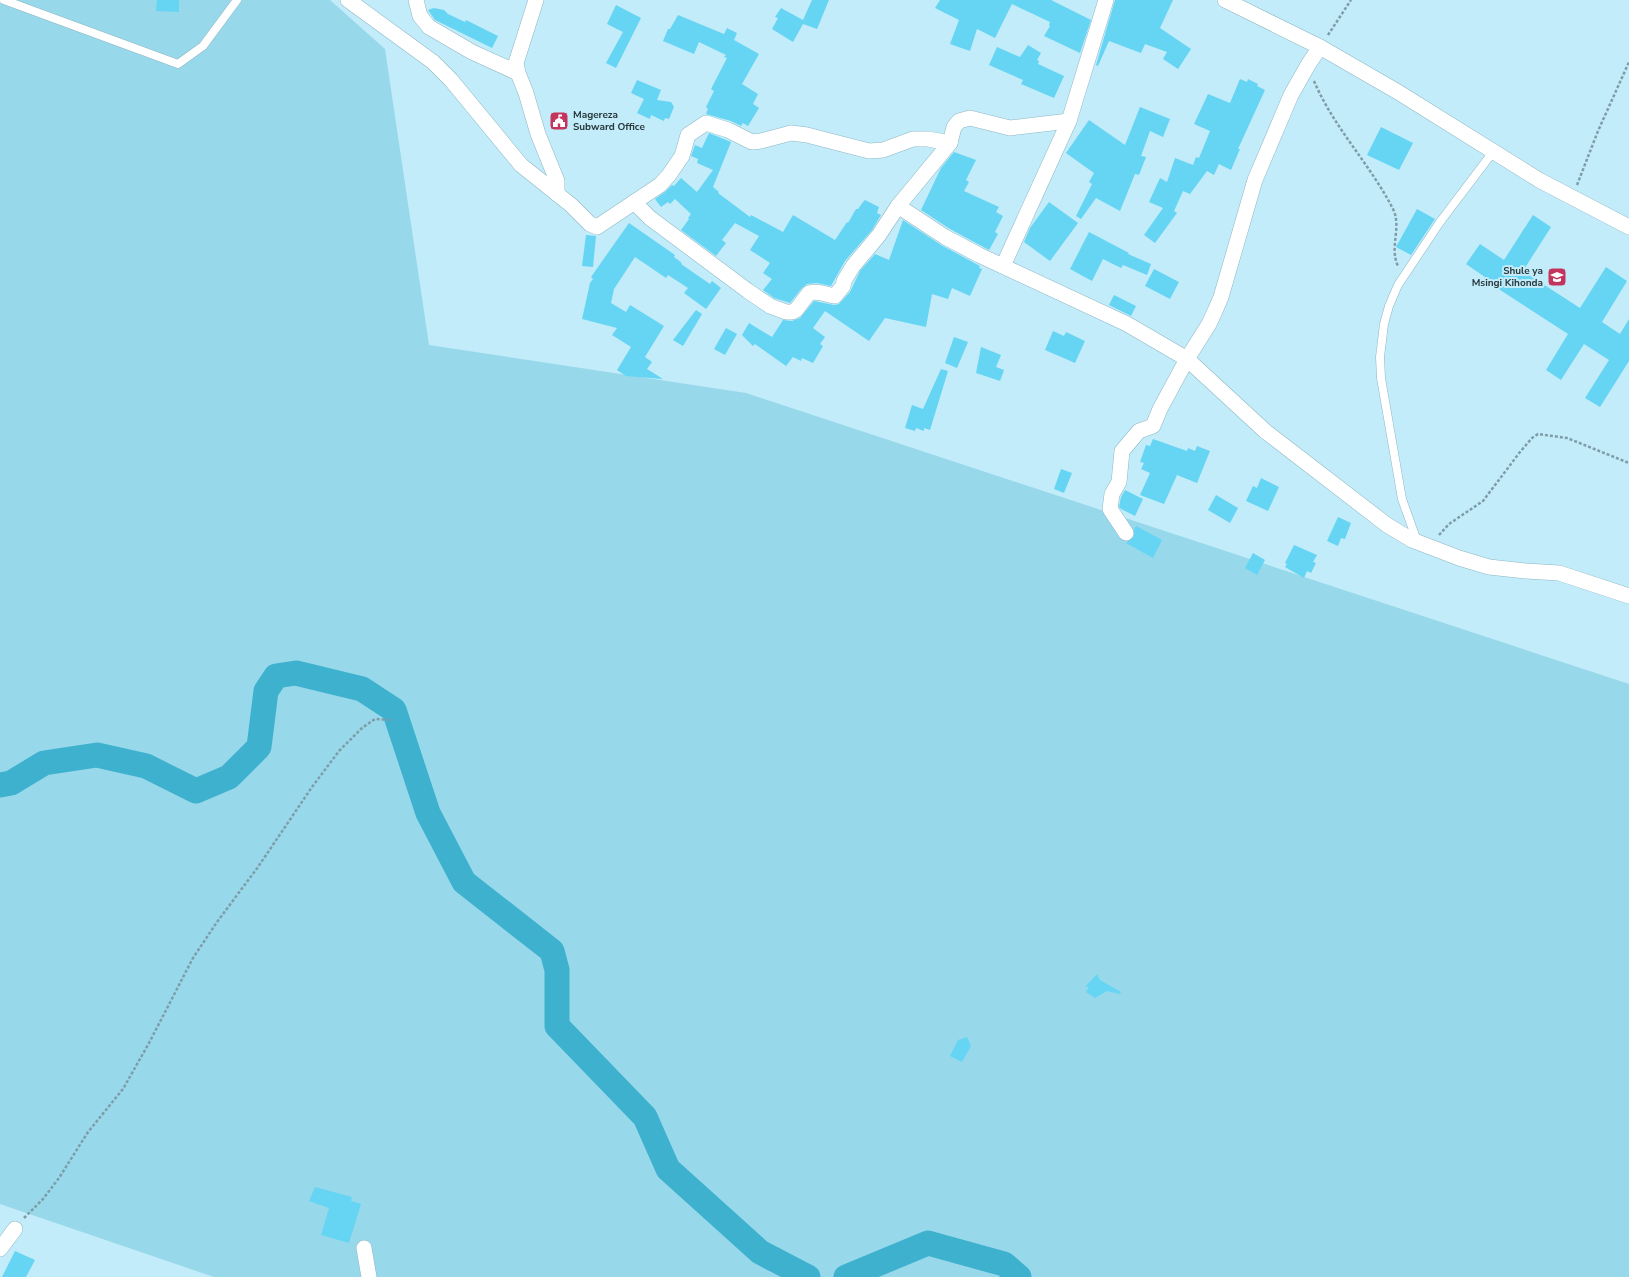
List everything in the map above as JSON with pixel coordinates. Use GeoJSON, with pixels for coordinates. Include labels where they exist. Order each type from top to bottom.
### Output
{"type":"FeatureCollection","features":[{"type":"Feature","properties":{"kind":"street"},"geometry":{"type":"LineString","coordinates":[[348,0],[433,62],[451,80],[521,165],[557,194],[590,224],[597,226],[660,185],[670,176],[682,156],[688,135],[706,123],[728,130],[752,142],[760,142],[787,134],[801,134],[869,151],[883,150],[913,139],[928,139],[950,143]]}},
{"type":"Feature","properties":{"kind":"street"},"geometry":{"type":"LineString","coordinates":[[416,0],[420,16],[429,27],[478,55],[518,73]]}},
{"type":"Feature","properties":{"kind":"street"},"geometry":{"type":"LineString","coordinates":[[536,0],[516,63],[538,134],[557,181],[557,194]]}},
{"type":"Feature","properties":{"kind":"street"},"geometry":{"type":"LineString","coordinates":[[1002,266],[1069,121],[1106,0]]}},
{"type":"Feature","properties":{"kind":"street"},"geometry":{"type":"LineString","coordinates":[[1225,0],[1320,47],[1398,92],[1493,152],[1572,198],[1629,227]]}},
{"type":"Feature","properties":{"kind":"street"},"geometry":{"type":"LineString","coordinates":[[1126,533],[1110,509],[1112,494],[1119,482],[1122,451],[1139,431],[1153,426],[1160,409],[1187,359],[1209,324],[1221,297],[1255,180],[1291,95],[1320,47]]}},
{"type":"Feature","properties":{"kind":"street"},"geometry":{"type":"LineString","coordinates":[[634,202],[650,218],[748,291],[770,306],[786,312],[792,312],[796,310],[809,293],[820,292],[835,296],[843,286],[844,281],[853,266],[879,235],[898,206],[950,143],[956,124],[959,121],[966,118],[1010,128],[1069,121]]}},
{"type":"Feature","properties":{"kind":"street"},"geometry":{"type":"LineString","coordinates":[[898,206],[945,237],[1002,266],[1127,324],[1187,359],[1265,432],[1387,525],[1417,542],[1431,548],[1489,566],[1526,571],[1559,573],[1629,596]]}},
{"type":"Feature","properties":{"kind":"street"},"geometry":{"type":"LineString","coordinates":[[0,1249],[15,1229]]}},
{"type":"Feature","properties":{"kind":"street"},"geometry":{"type":"LineString","coordinates":[[364,1248],[365,1262],[369,1277]]}},
{"type":"Feature","properties":{"kind":"lane"},"geometry":{"type":"LineString","coordinates":[[4,0],[178,64],[203,46],[237,0]]}},
{"type":"Feature","properties":{"kind":"lane"},"geometry":{"type":"LineString","coordinates":[[1417,542],[1402,499],[1381,378],[1380,357],[1384,324],[1394,291],[1440,222],[1493,152]]}},
{"type":"Feature","properties":{"kind":"path"},"geometry":{"type":"LineString","coordinates":[[1320,47],[1351,0]]}},
{"type":"Feature","properties":{"kind":"path"},"geometry":{"type":"LineString","coordinates":[[1572,198],[1598,131],[1629,62]]}},
{"type":"Feature","properties":{"kind":"path"},"geometry":{"type":"LineString","coordinates":[[1308,65],[1330,113],[1379,185],[1393,209],[1397,219],[1395,260],[1404,277]]}},
{"type":"Feature","properties":{"kind":"path"},"geometry":{"type":"LineString","coordinates":[[1431,548],[1449,524],[1483,501],[1520,452],[1532,438],[1538,434],[1566,438],[1629,463]]}},
{"type":"Feature","properties":{"kind":"path"},"geometry":{"type":"LineString","coordinates":[[15,1229],[43,1199],[59,1178],[88,1132],[123,1089],[146,1050],[194,958],[217,922],[258,867],[312,787],[339,751],[362,728],[375,719],[392,720]]}},
{"type":"Feature","properties":{"kind":"shaded area"},"geometry":{"type":"Polygon","coordinates":[[[0,0],[330,0],[385,49],[429,345],[746,393],[1629,684],[1629,1277],[214,1277],[0,1204],[0,0]]]}},
{"type":"Feature","properties":{"kind":"building"},"geometry":{"type":"Polygon","coordinates":[[[157,0],[179,0],[179,12],[156,11],[157,0]]]}},
{"type":"Feature","properties":{"kind":"building"},"geometry":{"type":"Polygon","coordinates":[[[812,0],[829,0],[817,29],[803,24],[793,42],[772,29],[778,18],[775,17],[781,8],[803,20],[812,0]]]}},
{"type":"Feature","properties":{"kind":"building"},"geometry":{"type":"Polygon","coordinates":[[[940,0],[1051,0],[1091,20],[1080,53],[1044,36],[1050,26],[1050,22],[1012,4],[995,38],[977,29],[970,51],[950,44],[959,20],[935,8],[940,0]]]}},
{"type":"Feature","properties":{"kind":"building"},"geometry":{"type":"Polygon","coordinates":[[[1115,0],[1173,0],[1160,28],[1191,49],[1178,69],[1163,59],[1167,52],[1145,44],[1141,53],[1109,41],[1098,66],[1096,65],[1115,0]]]}},
{"type":"Feature","properties":{"kind":"building"},"geometry":{"type":"Polygon","coordinates":[[[616,5],[641,18],[616,68],[606,63],[623,32],[607,24],[616,5]]]}},
{"type":"Feature","properties":{"kind":"building"},"geometry":{"type":"Polygon","coordinates":[[[434,8],[444,10],[448,14],[465,22],[466,20],[498,36],[492,48],[435,20],[428,10],[434,8]]]}},
{"type":"Feature","properties":{"kind":"building"},"geometry":{"type":"Polygon","coordinates":[[[678,15],[724,34],[727,28],[737,33],[734,40],[759,54],[742,84],[758,94],[753,104],[759,108],[748,126],[743,123],[741,126],[731,121],[706,114],[708,109],[706,107],[714,91],[711,89],[727,58],[724,57],[726,55],[699,42],[694,54],[663,41],[668,29],[670,29],[678,15]]]}},
{"type":"Feature","properties":{"kind":"building"},"geometry":{"type":"Polygon","coordinates":[[[1028,45],[1041,53],[1037,60],[1039,61],[1038,64],[1064,76],[1054,98],[1021,84],[1023,80],[989,65],[997,47],[1020,57],[1028,45]]]}},
{"type":"Feature","properties":{"kind":"building"},"geometry":{"type":"Polygon","coordinates":[[[1240,79],[1247,82],[1248,79],[1258,84],[1257,86],[1265,90],[1238,149],[1240,149],[1231,170],[1219,164],[1214,175],[1207,171],[1190,194],[1183,191],[1174,211],[1177,213],[1155,243],[1144,235],[1163,208],[1149,202],[1160,178],[1167,182],[1175,158],[1193,165],[1196,157],[1199,158],[1210,131],[1194,124],[1208,94],[1230,103],[1240,79]]]}},
{"type":"Feature","properties":{"kind":"building"},"geometry":{"type":"Polygon","coordinates":[[[637,80],[661,90],[657,100],[671,102],[674,107],[669,119],[665,118],[664,121],[651,115],[650,119],[637,113],[644,99],[631,93],[637,80]]]}},
{"type":"Feature","properties":{"kind":"building"},"geometry":{"type":"Polygon","coordinates":[[[1140,107],[1170,119],[1163,137],[1150,131],[1141,156],[1146,157],[1139,175],[1135,174],[1120,211],[1096,198],[1081,219],[1076,216],[1092,184],[1089,182],[1094,173],[1066,153],[1089,120],[1125,145],[1140,107]]]}},
{"type":"Feature","properties":{"kind":"building"},"geometry":{"type":"Polygon","coordinates":[[[1381,127],[1413,143],[1399,170],[1367,155],[1381,127]]]}},
{"type":"Feature","properties":{"kind":"building"},"geometry":{"type":"Polygon","coordinates":[[[709,133],[731,142],[713,187],[719,192],[718,193],[750,217],[751,215],[783,232],[793,215],[835,240],[847,222],[848,223],[856,209],[858,209],[865,200],[879,207],[877,213],[881,215],[872,230],[845,261],[831,286],[817,283],[807,284],[790,303],[774,298],[763,290],[772,279],[763,273],[770,263],[750,250],[759,236],[735,223],[722,240],[726,243],[716,256],[681,230],[691,214],[675,199],[670,204],[668,202],[661,207],[655,199],[672,185],[674,186],[681,178],[697,192],[713,170],[697,163],[698,159],[691,156],[695,145],[702,148],[709,133]]]}},
{"type":"Feature","properties":{"kind":"building"},"geometry":{"type":"Polygon","coordinates":[[[954,152],[976,160],[966,180],[969,182],[964,191],[999,207],[996,212],[1003,216],[995,232],[998,234],[989,250],[950,229],[921,210],[941,168],[954,152]]]}},
{"type":"Feature","properties":{"kind":"building"},"geometry":{"type":"Polygon","coordinates":[[[1049,202],[1078,223],[1050,261],[1024,242],[1030,228],[1049,202]]]}},
{"type":"Feature","properties":{"kind":"building"},"geometry":{"type":"Polygon","coordinates":[[[1417,209],[1435,219],[1411,255],[1396,247],[1417,209]]]}},
{"type":"Feature","properties":{"kind":"building"},"geometry":{"type":"Polygon","coordinates":[[[1533,215],[1551,227],[1523,271],[1580,308],[1606,267],[1627,281],[1602,322],[1620,334],[1629,319],[1629,361],[1600,407],[1585,398],[1609,360],[1584,344],[1561,380],[1546,370],[1568,334],[1494,286],[1495,284],[1466,264],[1480,244],[1504,260],[1533,215]]]}},
{"type":"Feature","properties":{"kind":"building"},"geometry":{"type":"Polygon","coordinates":[[[903,220],[941,245],[980,266],[979,268],[982,269],[970,296],[952,288],[948,299],[932,294],[926,327],[885,318],[869,341],[825,311],[813,328],[825,337],[820,344],[823,346],[813,363],[802,358],[801,361],[793,357],[786,366],[755,344],[753,346],[742,335],[749,323],[772,337],[783,320],[792,321],[800,318],[814,301],[834,305],[839,304],[850,292],[860,271],[875,254],[889,260],[903,220]]]}},
{"type":"Feature","properties":{"kind":"building"},"geometry":{"type":"Polygon","coordinates":[[[629,223],[675,255],[674,257],[682,263],[681,264],[710,284],[712,281],[721,288],[706,309],[684,293],[688,288],[668,275],[666,278],[635,257],[614,289],[611,303],[626,312],[630,305],[664,326],[645,357],[652,362],[647,369],[663,379],[626,376],[617,370],[631,347],[612,335],[617,328],[582,319],[590,283],[593,279],[591,277],[629,223]]]}},
{"type":"Feature","properties":{"kind":"building"},"geometry":{"type":"Polygon","coordinates":[[[1089,232],[1129,253],[1128,254],[1151,264],[1147,275],[1123,265],[1121,268],[1103,259],[1092,281],[1070,269],[1089,232]]]}},
{"type":"Feature","properties":{"kind":"building"},"geometry":{"type":"Polygon","coordinates":[[[586,235],[596,236],[593,267],[582,266],[586,235]]]}},
{"type":"Feature","properties":{"kind":"building"},"geometry":{"type":"Polygon","coordinates":[[[1154,269],[1179,282],[1170,299],[1145,286],[1154,269]]]}},
{"type":"Feature","properties":{"kind":"building"},"geometry":{"type":"Polygon","coordinates":[[[1114,295],[1136,306],[1131,316],[1109,305],[1114,295]]]}},
{"type":"Feature","properties":{"kind":"building"},"geometry":{"type":"Polygon","coordinates":[[[696,310],[702,314],[683,346],[673,340],[696,310]]]}},
{"type":"Feature","properties":{"kind":"building"},"geometry":{"type":"Polygon","coordinates":[[[726,328],[737,334],[725,355],[714,349],[726,328]]]}},
{"type":"Feature","properties":{"kind":"building"},"geometry":{"type":"Polygon","coordinates":[[[1053,331],[1064,336],[1066,332],[1085,341],[1075,363],[1045,350],[1053,331]]]}},
{"type":"Feature","properties":{"kind":"building"},"geometry":{"type":"Polygon","coordinates":[[[954,337],[968,342],[957,368],[945,363],[954,337]]]}},
{"type":"Feature","properties":{"kind":"building"},"geometry":{"type":"Polygon","coordinates":[[[981,347],[1001,355],[996,367],[1004,370],[1000,381],[976,373],[981,347]]]}},
{"type":"Feature","properties":{"kind":"building"},"geometry":{"type":"Polygon","coordinates":[[[941,369],[948,371],[930,430],[924,428],[924,431],[916,428],[915,431],[905,428],[912,405],[923,409],[941,369]]]}},
{"type":"Feature","properties":{"kind":"building"},"geometry":{"type":"Polygon","coordinates":[[[1153,439],[1187,451],[1188,448],[1195,451],[1197,446],[1210,451],[1197,483],[1177,475],[1164,504],[1140,495],[1150,473],[1141,469],[1144,463],[1140,462],[1146,445],[1150,446],[1153,439]]]}},
{"type":"Feature","properties":{"kind":"building"},"geometry":{"type":"Polygon","coordinates":[[[1061,469],[1072,473],[1064,493],[1054,489],[1061,469]]]}},
{"type":"Feature","properties":{"kind":"building"},"geometry":{"type":"Polygon","coordinates":[[[1261,478],[1279,487],[1268,511],[1246,501],[1253,486],[1257,488],[1261,478]]]}},
{"type":"Feature","properties":{"kind":"building"},"geometry":{"type":"Polygon","coordinates":[[[1125,490],[1143,499],[1135,516],[1119,507],[1121,497],[1125,490]]]}},
{"type":"Feature","properties":{"kind":"building"},"geometry":{"type":"Polygon","coordinates":[[[1216,495],[1238,508],[1230,523],[1208,510],[1216,495]]]}},
{"type":"Feature","properties":{"kind":"building"},"geometry":{"type":"Polygon","coordinates":[[[1338,517],[1351,523],[1345,539],[1341,538],[1338,546],[1327,541],[1338,517]]]}},
{"type":"Feature","properties":{"kind":"building"},"geometry":{"type":"Polygon","coordinates":[[[1136,526],[1162,540],[1153,558],[1126,543],[1134,537],[1134,529],[1136,526]]]}},
{"type":"Feature","properties":{"kind":"building"},"geometry":{"type":"Polygon","coordinates":[[[1294,545],[1317,555],[1313,562],[1316,563],[1311,573],[1307,571],[1304,578],[1285,567],[1287,564],[1285,563],[1294,545]]]}},
{"type":"Feature","properties":{"kind":"building"},"geometry":{"type":"Polygon","coordinates":[[[1253,553],[1265,560],[1257,575],[1245,568],[1253,553]]]}},
{"type":"Feature","properties":{"kind":"building"},"geometry":{"type":"Polygon","coordinates":[[[1097,974],[1100,980],[1121,992],[1120,994],[1107,991],[1095,998],[1086,992],[1089,987],[1085,987],[1097,974]]]}},
{"type":"Feature","properties":{"kind":"building"},"geometry":{"type":"Polygon","coordinates":[[[967,1037],[971,1046],[962,1062],[950,1056],[958,1040],[967,1037]]]}},
{"type":"Feature","properties":{"kind":"building"},"geometry":{"type":"Polygon","coordinates":[[[315,1187],[352,1197],[351,1201],[361,1204],[349,1243],[321,1235],[329,1208],[309,1201],[315,1187]]]}},
{"type":"Feature","properties":{"kind":"building"},"geometry":{"type":"Polygon","coordinates":[[[15,1251],[35,1260],[26,1277],[2,1277],[15,1251]]]}},
{"type":"Feature","properties":{"kind":"waterway"},"geometry":{"type":"LineString","coordinates":[[0,785],[11,783],[44,763],[97,755],[146,766],[196,791],[229,777],[259,747],[266,691],[276,676],[296,673],[362,689],[394,710],[428,813],[464,882],[552,951],[557,970],[557,1026],[645,1117],[668,1169],[760,1252],[808,1277]]}},
{"type":"Feature","properties":{"kind":"waterway"},"geometry":{"type":"LineString","coordinates":[[846,1277],[928,1243],[1004,1264],[1019,1277]]}},
{"type":"Feature","properties":{"kind":"place","name":"Magereza Subward Office"},"geometry":{"type":"Point","coordinates":[559,121]}},
{"type":"Feature","properties":{"kind":"place","name":"Shule ya Msingi Kihonda"},"geometry":{"type":"Point","coordinates":[1557,277]}}]}
